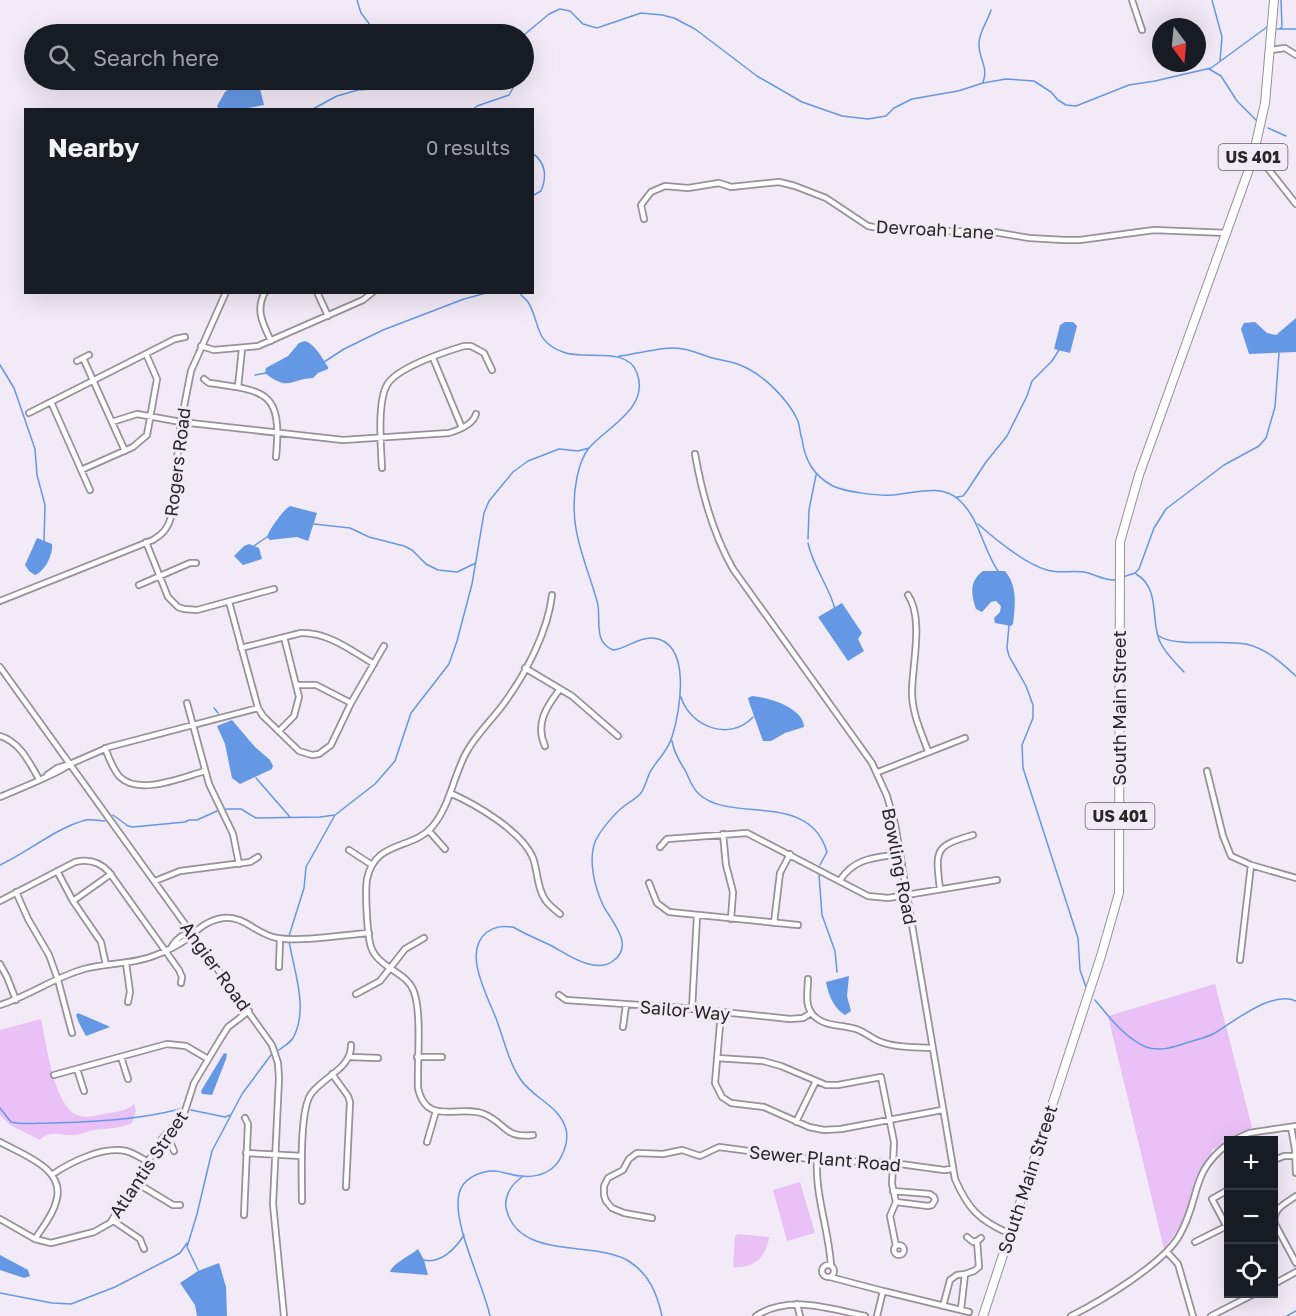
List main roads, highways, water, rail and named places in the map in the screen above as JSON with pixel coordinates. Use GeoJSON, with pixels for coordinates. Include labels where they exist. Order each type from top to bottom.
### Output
{"type":"FeatureCollection","features":[{"type":"Feature","properties":{"kind":"highway","name":"South Main Street"},"geometry":{"type":"LineString","coordinates":[[982,1316],[1101,956],[1119,893],[1120,543],[1139,475],[1255,152],[1266,103],[1274,0]]}},
{"type":"Feature","properties":{"kind":"water"},"geometry":{"type":"Polygon","coordinates":[[[228,90],[260,90],[264,105],[248,108],[218,108],[217,106],[228,90]]]}},
{"type":"Feature","properties":{"kind":"water"},"geometry":{"type":"Polygon","coordinates":[[[1296,318],[1296,352],[1249,354],[1241,329],[1244,323],[1255,322],[1267,333],[1276,335],[1296,318]]]}},
{"type":"Feature","properties":{"kind":"water"},"geometry":{"type":"Polygon","coordinates":[[[1073,322],[1077,326],[1070,353],[1054,349],[1060,325],[1073,322]]]}},
{"type":"Feature","properties":{"kind":"water"},"geometry":{"type":"Polygon","coordinates":[[[305,341],[315,348],[328,369],[313,378],[289,383],[279,382],[265,373],[266,368],[288,356],[299,343],[305,341]]]}},
{"type":"Feature","properties":{"kind":"water"},"geometry":{"type":"Polygon","coordinates":[[[290,506],[317,513],[308,541],[297,537],[270,540],[267,537],[270,530],[290,506]]]}},
{"type":"Feature","properties":{"kind":"water"},"geometry":{"type":"Polygon","coordinates":[[[37,538],[52,544],[52,548],[45,566],[35,575],[25,565],[37,538]]]}},
{"type":"Feature","properties":{"kind":"water"},"geometry":{"type":"Polygon","coordinates":[[[249,544],[259,548],[262,559],[243,565],[234,556],[249,544]]]}},
{"type":"Feature","properties":{"kind":"water"},"geometry":{"type":"Polygon","coordinates":[[[983,571],[1005,571],[1009,577],[1015,596],[1011,626],[995,623],[994,618],[1000,612],[1001,606],[996,601],[991,602],[982,612],[976,609],[972,588],[975,579],[983,571]]]}},
{"type":"Feature","properties":{"kind":"water"},"geometry":{"type":"Polygon","coordinates":[[[842,603],[862,633],[858,639],[864,651],[848,661],[818,617],[842,603]]]}},
{"type":"Feature","properties":{"kind":"water"},"geometry":{"type":"Polygon","coordinates":[[[752,696],[775,701],[792,709],[802,720],[804,727],[785,733],[771,741],[763,741],[748,698],[752,696]]]}},
{"type":"Feature","properties":{"kind":"water"},"geometry":{"type":"Polygon","coordinates":[[[232,720],[273,766],[272,769],[240,784],[232,778],[225,744],[217,726],[232,720]]]}},
{"type":"Feature","properties":{"kind":"water"},"geometry":{"type":"Polygon","coordinates":[[[849,976],[847,996],[851,1011],[845,1015],[832,1001],[826,982],[849,976]]]}},
{"type":"Feature","properties":{"kind":"water"},"geometry":{"type":"Polygon","coordinates":[[[78,1013],[110,1027],[86,1036],[77,1018],[78,1013]]]}},
{"type":"Feature","properties":{"kind":"water"},"geometry":{"type":"Polygon","coordinates":[[[224,1053],[227,1054],[226,1059],[212,1095],[202,1094],[201,1091],[224,1053]]]}},
{"type":"Feature","properties":{"kind":"water"},"geometry":{"type":"Polygon","coordinates":[[[418,1249],[428,1275],[390,1272],[398,1263],[418,1249]]]}},
{"type":"Feature","properties":{"kind":"water"},"geometry":{"type":"Polygon","coordinates":[[[0,1255],[28,1270],[30,1276],[24,1278],[0,1270],[0,1255]]]}},
{"type":"Feature","properties":{"kind":"water"},"geometry":{"type":"Polygon","coordinates":[[[219,1263],[226,1287],[227,1316],[197,1316],[195,1305],[180,1283],[198,1271],[219,1263]]]}},
{"type":"Feature","properties":{"kind":"waterway"},"geometry":{"type":"LineString","coordinates":[[357,0],[361,13],[369,24]]}},
{"type":"Feature","properties":{"kind":"waterway"},"geometry":{"type":"LineString","coordinates":[[1212,0],[1222,37],[1220,61]]}},
{"type":"Feature","properties":{"kind":"waterway"},"geometry":{"type":"LineString","coordinates":[[1279,29],[1282,27],[1281,0]]}},
{"type":"Feature","properties":{"kind":"waterway"},"geometry":{"type":"LineString","coordinates":[[534,27],[549,14],[560,9],[570,11],[583,24],[597,28],[641,13],[674,18],[695,29],[757,76],[802,102],[842,116],[868,119],[886,116],[894,108],[912,99],[1006,79],[1034,81],[1066,105],[1076,106],[1129,85],[1211,68],[1269,27]]}},
{"type":"Feature","properties":{"kind":"waterway"},"geometry":{"type":"LineString","coordinates":[[983,82],[985,72],[979,39],[991,10]]}},
{"type":"Feature","properties":{"kind":"waterway"},"geometry":{"type":"LineString","coordinates":[[1276,29],[1296,29]]}},
{"type":"Feature","properties":{"kind":"waterway"},"geometry":{"type":"LineString","coordinates":[[1209,69],[1221,76],[1237,101],[1258,122]]}},
{"type":"Feature","properties":{"kind":"waterway"},"geometry":{"type":"LineString","coordinates":[[315,108],[337,96],[358,90]]}},
{"type":"Feature","properties":{"kind":"waterway"},"geometry":{"type":"LineString","coordinates":[[474,108],[509,95],[512,90]]}},
{"type":"Feature","properties":{"kind":"waterway"},"geometry":{"type":"LineString","coordinates":[[1268,128],[1286,136]]}},
{"type":"Feature","properties":{"kind":"waterway"},"geometry":{"type":"LineString","coordinates":[[534,155],[543,165],[544,170],[541,191],[534,195]]}},
{"type":"Feature","properties":{"kind":"waterway"},"geometry":{"type":"LineString","coordinates":[[324,362],[344,349],[383,330],[483,294]]}},
{"type":"Feature","properties":{"kind":"waterway"},"geometry":{"type":"LineString","coordinates":[[490,1316],[460,1221],[458,1207],[461,1189],[467,1180],[488,1171],[527,1176],[545,1173],[559,1161],[565,1149],[567,1136],[563,1121],[558,1114],[526,1087],[513,1066],[483,988],[476,951],[487,932],[502,927],[513,927],[589,964],[605,965],[619,955],[622,940],[597,891],[592,866],[593,849],[603,828],[619,810],[641,793],[650,772],[668,747],[675,726],[680,695],[678,664],[674,651],[665,642],[647,638],[613,650],[602,641],[597,601],[582,555],[576,526],[574,495],[583,458],[589,448],[632,407],[638,397],[637,373],[632,364],[615,356],[572,354],[553,348],[542,337],[532,310],[521,294]]}},
{"type":"Feature","properties":{"kind":"waterway"},"geometry":{"type":"LineString","coordinates":[[619,356],[679,348],[749,369],[774,388],[794,413],[808,461],[821,478],[838,488],[862,493],[892,495],[935,490],[951,494],[971,515],[998,571]]}},
{"type":"Feature","properties":{"kind":"waterway"},"geometry":{"type":"LineString","coordinates":[[957,497],[963,496],[1007,436],[1032,381],[1052,361],[1059,350]]}},
{"type":"Feature","properties":{"kind":"waterway"},"geometry":{"type":"LineString","coordinates":[[1123,577],[1139,569],[1154,528],[1166,509],[1224,465],[1259,446],[1266,438],[1275,407],[1279,353]]}},
{"type":"Feature","properties":{"kind":"waterway"},"geometry":{"type":"LineString","coordinates":[[0,365],[14,388],[35,449],[37,475],[45,505],[44,542]]}},
{"type":"Feature","properties":{"kind":"waterway"},"geometry":{"type":"LineString","coordinates":[[255,375],[266,373]]}},
{"type":"Feature","properties":{"kind":"waterway"},"geometry":{"type":"LineString","coordinates":[[226,809],[241,809],[256,818],[335,815],[375,784],[395,761],[411,713],[449,664],[472,584],[484,513],[489,501],[513,472],[528,461],[559,449],[578,451],[589,448]]}},
{"type":"Feature","properties":{"kind":"waterway"},"geometry":{"type":"LineString","coordinates":[[808,539],[809,510],[816,475]]}},
{"type":"Feature","properties":{"kind":"waterway"},"geometry":{"type":"LineString","coordinates":[[314,524],[350,528],[369,537],[404,546],[412,550],[426,564],[438,570],[457,572],[476,563]]}},
{"type":"Feature","properties":{"kind":"waterway"},"geometry":{"type":"LineString","coordinates":[[978,524],[1011,550],[1039,567],[1056,572],[1084,572],[1116,580]]}},
{"type":"Feature","properties":{"kind":"waterway"},"geometry":{"type":"LineString","coordinates":[[254,546],[267,537]]}},
{"type":"Feature","properties":{"kind":"waterway"},"geometry":{"type":"LineString","coordinates":[[808,543],[813,560],[835,609]]}},
{"type":"Feature","properties":{"kind":"waterway"},"geometry":{"type":"LineString","coordinates":[[1136,574],[1144,580],[1152,596],[1160,642],[1184,672]]}},
{"type":"Feature","properties":{"kind":"waterway"},"geometry":{"type":"LineString","coordinates":[[1009,625],[1007,648],[1009,656],[1026,686],[1033,705],[1033,718],[1022,745],[1023,768],[1078,938],[1080,970],[1086,987]]}},
{"type":"Feature","properties":{"kind":"waterway"},"geometry":{"type":"LineString","coordinates":[[1159,636],[1177,642],[1236,643],[1254,646],[1279,661],[1296,676]]}},
{"type":"Feature","properties":{"kind":"waterway"},"geometry":{"type":"LineString","coordinates":[[681,697],[693,716],[712,728],[733,729],[744,725],[753,717]]}},
{"type":"Feature","properties":{"kind":"waterway"},"geometry":{"type":"LineString","coordinates":[[214,708],[218,713]]}},
{"type":"Feature","properties":{"kind":"waterway"},"geometry":{"type":"LineString","coordinates":[[672,741],[694,789],[713,803],[787,814],[804,821],[818,833],[827,852],[820,865]]}},
{"type":"Feature","properties":{"kind":"waterway"},"geometry":{"type":"LineString","coordinates":[[256,778],[290,817]]}},
{"type":"Feature","properties":{"kind":"waterway"},"geometry":{"type":"LineString","coordinates":[[113,815],[133,827],[197,820],[217,811]]}},
{"type":"Feature","properties":{"kind":"waterway"},"geometry":{"type":"LineString","coordinates":[[289,936],[304,888],[306,867],[335,815]]}},
{"type":"Feature","properties":{"kind":"waterway"},"geometry":{"type":"LineString","coordinates":[[0,865],[75,824],[86,820],[105,821]]}},
{"type":"Feature","properties":{"kind":"waterway"},"geometry":{"type":"LineString","coordinates":[[819,875],[822,915],[835,951],[837,972]]}},
{"type":"Feature","properties":{"kind":"waterway"},"geometry":{"type":"LineString","coordinates":[[279,1050],[293,1038],[300,1015],[299,990],[289,941]]}},
{"type":"Feature","properties":{"kind":"waterway"},"geometry":{"type":"LineString","coordinates":[[1095,1000],[1131,1038],[1146,1047],[1156,1049],[1171,1047],[1210,1035],[1264,1003],[1286,999],[1296,1001]]}},
{"type":"Feature","properties":{"kind":"waterway"},"geometry":{"type":"LineString","coordinates":[[198,1270],[187,1247],[212,1151],[242,1094],[271,1055]]}},
{"type":"Feature","properties":{"kind":"waterway"},"geometry":{"type":"LineString","coordinates":[[0,1108],[11,1122],[25,1124],[115,1120],[180,1109]]}},
{"type":"Feature","properties":{"kind":"waterway"},"geometry":{"type":"LineString","coordinates":[[191,1110],[225,1117],[230,1115]]}},
{"type":"Feature","properties":{"kind":"waterway"},"geometry":{"type":"LineString","coordinates":[[522,1177],[512,1186],[506,1199],[506,1208],[513,1225],[526,1236],[541,1243],[598,1251],[630,1262],[648,1279],[658,1300],[662,1316]]}},
{"type":"Feature","properties":{"kind":"waterway"},"geometry":{"type":"LineString","coordinates":[[424,1260],[430,1261],[442,1257],[452,1250],[464,1235]]}},
{"type":"Feature","properties":{"kind":"waterway"},"geometry":{"type":"LineString","coordinates":[[0,1293],[52,1303],[71,1304],[115,1287],[173,1257],[180,1253],[187,1243]]}},
{"type":"Feature","properties":{"kind":"waterway"},"geometry":{"type":"LineString","coordinates":[[1287,1316],[1296,1311]]}}]}
